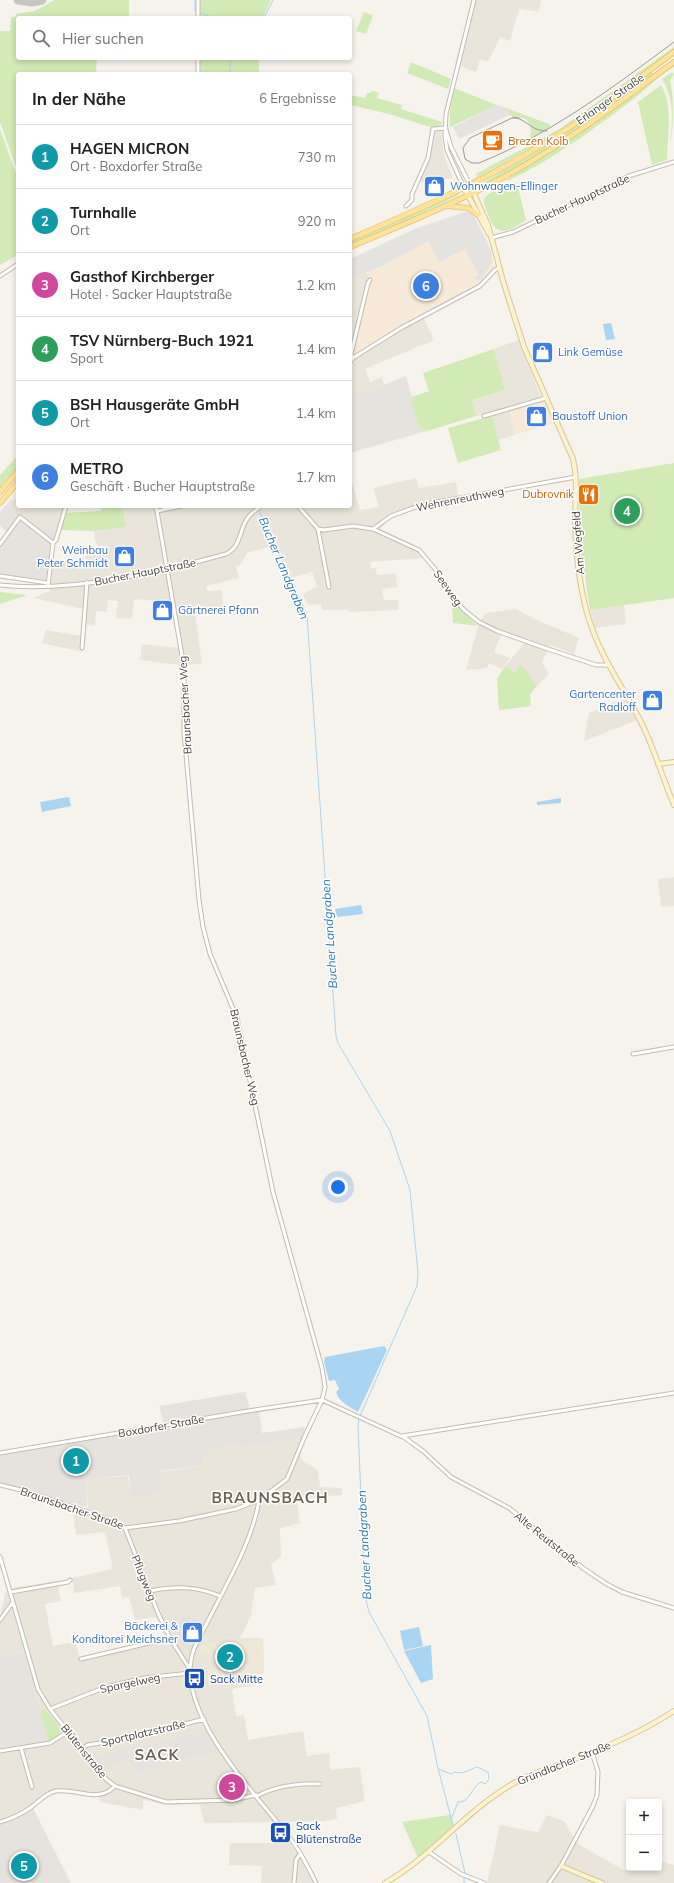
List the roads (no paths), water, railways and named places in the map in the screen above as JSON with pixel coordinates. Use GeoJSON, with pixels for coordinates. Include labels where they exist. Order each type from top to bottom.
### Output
{"type":"FeatureCollection","features":[{"type":"Feature","properties":{"kind":"main road","name":"Erlanger Straße"},"geometry":{"type":"LineString","coordinates":[[352,238],[470,185],[560,134],[607,102],[674,52]]}},
{"type":"Feature","properties":{"kind":"main road","name":"Erlanger Straße"},"geometry":{"type":"LineString","coordinates":[[352,247],[447,206],[523,166],[565,140],[674,62]]}},
{"type":"Feature","properties":{"kind":"main road"},"geometry":{"type":"LineString","coordinates":[[447,206],[468,208],[478,215]]}},
{"type":"Feature","properties":{"kind":"main road"},"geometry":{"type":"LineString","coordinates":[[0,492],[16,473]]}},
{"type":"Feature","properties":{"kind":"main road"},"geometry":{"type":"LineString","coordinates":[[0,503],[16,484]]}},
{"type":"Feature","properties":{"kind":"street"},"geometry":{"type":"LineString","coordinates":[[198,0],[198,16]]}},
{"type":"Feature","properties":{"kind":"street"},"geometry":{"type":"LineString","coordinates":[[464,188],[448,153],[445,142],[446,107],[474,0]]}},
{"type":"Feature","properties":{"kind":"street"},"geometry":{"type":"LineString","coordinates":[[198,60],[198,72]]}},
{"type":"Feature","properties":{"kind":"street"},"geometry":{"type":"LineString","coordinates":[[446,128],[451,147],[470,185]]}},
{"type":"Feature","properties":{"kind":"street"},"geometry":{"type":"LineString","coordinates":[[406,206],[412,200],[412,194],[428,158],[433,129],[446,128]]}},
{"type":"Feature","properties":{"kind":"street","name":"Bucher Hauptstraße"},"geometry":{"type":"LineString","coordinates":[[491,238],[513,232],[629,176],[674,162]]}},
{"type":"Feature","properties":{"kind":"street","name":"Am Wegfeld"},"geometry":{"type":"LineString","coordinates":[[470,185],[488,226],[499,268],[522,339],[571,454],[576,477],[575,526],[580,577],[590,621],[609,665],[640,721],[674,805]]}},
{"type":"Feature","properties":{"kind":"street","name":"Am Wegfeld"},"geometry":{"type":"LineString","coordinates":[[464,188],[491,238]]}},
{"type":"Feature","properties":{"kind":"street"},"geometry":{"type":"LineString","coordinates":[[0,276],[16,265]]}},
{"type":"Feature","properties":{"kind":"street"},"geometry":{"type":"LineString","coordinates":[[352,359],[401,328],[480,286],[499,268]]}},
{"type":"Feature","properties":{"kind":"street"},"geometry":{"type":"LineString","coordinates":[[352,354],[368,283],[370,280]]}},
{"type":"Feature","properties":{"kind":"street"},"geometry":{"type":"LineString","coordinates":[[484,416],[546,398]]}},
{"type":"Feature","properties":{"kind":"street","name":"Wehrenreuthweg"},"geometry":{"type":"LineString","coordinates":[[373,529],[391,516],[421,505],[576,477]]}},
{"type":"Feature","properties":{"kind":"street"},"geometry":{"type":"LineString","coordinates":[[48,584],[53,543],[56,540],[65,508]]}},
{"type":"Feature","properties":{"kind":"street","name":"Braunsbacher Weg"},"geometry":{"type":"LineString","coordinates":[[156,508],[184,667],[184,732],[203,927],[210,954],[231,1002],[238,1024],[273,1192],[322,1368],[325,1387],[322,1400]]}},
{"type":"Feature","properties":{"kind":"street"},"geometry":{"type":"LineString","coordinates":[[157,511],[172,508]]}},
{"type":"Feature","properties":{"kind":"street","name":"Bucher Hauptstraße"},"geometry":{"type":"LineString","coordinates":[[0,585],[87,582],[167,569],[231,552],[237,544],[246,520],[259,508]]}},
{"type":"Feature","properties":{"kind":"street"},"geometry":{"type":"LineString","coordinates":[[300,508],[318,529],[329,587]]}},
{"type":"Feature","properties":{"kind":"street"},"geometry":{"type":"LineString","coordinates":[[0,544],[20,517],[53,543]]}},
{"type":"Feature","properties":{"kind":"street","name":"Seeweg"},"geometry":{"type":"LineString","coordinates":[[318,529],[324,530],[353,526],[373,529],[418,550],[431,564],[464,610],[479,622],[497,631],[596,665],[609,665]]}},
{"type":"Feature","properties":{"kind":"street","name":"Bucher Hauptstraße"},"geometry":{"type":"LineString","coordinates":[[0,576],[48,584]]}},
{"type":"Feature","properties":{"kind":"street"},"geometry":{"type":"LineString","coordinates":[[82,648],[87,582]]}},
{"type":"Feature","properties":{"kind":"street"},"geometry":{"type":"LineString","coordinates":[[658,764],[674,762]]}},
{"type":"Feature","properties":{"kind":"street"},"geometry":{"type":"LineString","coordinates":[[633,1054],[674,1047]]}},
{"type":"Feature","properties":{"kind":"street"},"geometry":{"type":"LineString","coordinates":[[402,1436],[674,1393]]}},
{"type":"Feature","properties":{"kind":"street","name":"Alte Reutstraße"},"geometry":{"type":"LineString","coordinates":[[322,1400],[356,1417],[402,1436],[423,1451],[451,1477],[509,1508],[583,1568],[605,1583],[622,1592],[674,1608]]}},
{"type":"Feature","properties":{"kind":"street","name":"Boxdorfer Straße"},"geometry":{"type":"LineString","coordinates":[[0,1453],[322,1400]]}},
{"type":"Feature","properties":{"kind":"street","name":"Braunsbacher Straße"},"geometry":{"type":"LineString","coordinates":[[0,1484],[100,1516],[125,1528],[219,1514],[259,1500],[287,1479],[306,1433],[322,1400]]}},
{"type":"Feature","properties":{"kind":"street"},"geometry":{"type":"LineString","coordinates":[[259,1500],[258,1509],[243,1550],[194,1649],[190,1673],[195,1699],[223,1754],[293,1841],[316,1883]]}},
{"type":"Feature","properties":{"kind":"street","name":"Pflugweg"},"geometry":{"type":"LineString","coordinates":[[125,1528],[170,1638],[190,1668]]}},
{"type":"Feature","properties":{"kind":"street","name":"Blütenstraße"},"geometry":{"type":"LineString","coordinates":[[0,1557],[38,1689],[50,1709],[69,1731],[97,1770],[115,1786],[166,1802],[233,1800],[304,1783],[320,1784]]}},
{"type":"Feature","properties":{"kind":"street"},"geometry":{"type":"LineString","coordinates":[[11,1592],[68,1582],[70,1580]]}},
{"type":"Feature","properties":{"kind":"street"},"geometry":{"type":"LineString","coordinates":[[150,1592],[181,1587],[203,1590],[220,1596]]}},
{"type":"Feature","properties":{"kind":"street"},"geometry":{"type":"LineString","coordinates":[[0,1620],[13,1602]]}},
{"type":"Feature","properties":{"kind":"street"},"geometry":{"type":"LineString","coordinates":[[81,1659],[170,1638]]}},
{"type":"Feature","properties":{"kind":"street","name":"Spargelweg"},"geometry":{"type":"LineString","coordinates":[[50,1709],[112,1685],[144,1678],[190,1673]]}},
{"type":"Feature","properties":{"kind":"street","name":"Gründlacher Straße"},"geometry":{"type":"LineString","coordinates":[[385,1883],[406,1870],[429,1852],[485,1802],[508,1786],[531,1775],[592,1752],[644,1728],[674,1711]]}},
{"type":"Feature","properties":{"kind":"street","name":"Sportplatzstraße"},"geometry":{"type":"LineString","coordinates":[[82,1748],[88,1745],[135,1737],[204,1719]]}},
{"type":"Feature","properties":{"kind":"street"},"geometry":{"type":"LineString","coordinates":[[0,1751],[50,1744],[69,1731]]}},
{"type":"Feature","properties":{"kind":"street"},"geometry":{"type":"LineString","coordinates":[[21,1748],[32,1787]]}},
{"type":"Feature","properties":{"kind":"street"},"geometry":{"type":"LineString","coordinates":[[549,1883],[561,1866],[593,1806],[597,1795],[598,1772],[592,1752]]}},
{"type":"Feature","properties":{"kind":"street"},"geometry":{"type":"LineString","coordinates":[[0,1822],[20,1814],[44,1796],[53,1792],[64,1791],[100,1795],[110,1791],[115,1786]]}},
{"type":"Feature","properties":{"kind":"street"},"geometry":{"type":"LineString","coordinates":[[429,1852],[461,1874],[484,1883]]}},
{"type":"Feature","properties":{"kind":"street"},"geometry":{"type":"LineString","coordinates":[[294,1883],[296,1860],[300,1854]]}},
{"type":"Feature","properties":{"kind":"street"},"geometry":{"type":"LineString","coordinates":[[561,1866],[602,1883]]}},
{"type":"Feature","properties":{"kind":"water"},"geometry":{"type":"Polygon","coordinates":[[[611,323],[615,339],[606,340],[603,324],[611,323]]]}},
{"type":"Feature","properties":{"kind":"water"},"geometry":{"type":"Polygon","coordinates":[[[69,797],[71,806],[42,812],[40,802],[69,797]]]}},
{"type":"Feature","properties":{"kind":"water"},"geometry":{"type":"Polygon","coordinates":[[[561,798],[561,803],[537,805],[537,802],[561,798]]]}},
{"type":"Feature","properties":{"kind":"water"},"geometry":{"type":"Polygon","coordinates":[[[361,905],[363,914],[337,917],[335,909],[361,905]]]}},
{"type":"Feature","properties":{"kind":"water"},"geometry":{"type":"Polygon","coordinates":[[[384,1346],[387,1350],[358,1412],[345,1404],[337,1396],[336,1392],[339,1389],[335,1380],[329,1381],[324,1361],[325,1357],[384,1346]]]}},
{"type":"Feature","properties":{"kind":"water"},"geometry":{"type":"Polygon","coordinates":[[[419,1627],[423,1646],[404,1650],[400,1631],[419,1627]]]}},
{"type":"Feature","properties":{"kind":"water"},"geometry":{"type":"Polygon","coordinates":[[[431,1645],[433,1679],[421,1683],[404,1651],[431,1645]]]}},
{"type":"Feature","properties":{"kind":"waterway"},"geometry":{"type":"LineString","coordinates":[[195,0],[195,11]]}},
{"type":"Feature","properties":{"kind":"waterway","name":"Bucher Landgraben"},"geometry":{"type":"LineString","coordinates":[[265,16],[273,0]]}},
{"type":"Feature","properties":{"kind":"waterway"},"geometry":{"type":"LineString","coordinates":[[202,14],[210,16]]}},
{"type":"Feature","properties":{"kind":"waterway","name":"Bucher Landgraben"},"geometry":{"type":"LineString","coordinates":[[230,60],[230,72]]}},
{"type":"Feature","properties":{"kind":"waterway","name":"Bucher Landgraben"},"geometry":{"type":"LineString","coordinates":[[259,510],[274,545],[291,577],[307,616],[336,1036],[338,1043],[390,1131],[410,1190],[418,1273],[417,1286],[360,1416]]}},
{"type":"Feature","properties":{"kind":"waterway","name":"Bucher Landgraben"},"geometry":{"type":"LineString","coordinates":[[359,1419],[358,1425],[365,1597],[369,1612],[427,1716],[438,1768],[453,1825]]}},
{"type":"Feature","properties":{"kind":"waterway"},"geometry":{"type":"LineString","coordinates":[[438,1769],[451,1774],[455,1772],[462,1773],[477,1767],[488,1772],[489,1778],[487,1783],[485,1784],[481,1782],[465,1800],[458,1802],[452,1817]]}},
{"type":"Feature","properties":{"kind":"waterway","name":"Bucher Landgraben"},"geometry":{"type":"LineString","coordinates":[[456,1834],[465,1873]]}},
{"type":"Feature","properties":{"kind":"waterway","name":"Bucher Landgraben"},"geometry":{"type":"LineString","coordinates":[[464,1878],[464,1883]]}},
{"type":"Feature","properties":{"kind":"tram line"},"geometry":{"type":"LineString","coordinates":[[519,118],[512,118],[470,138],[463,148],[465,159],[472,163],[479,163],[531,138],[556,124],[604,93],[674,42]]}},
{"type":"Feature","properties":{"kind":"tram line"},"geometry":{"type":"LineString","coordinates":[[513,117],[522,120],[537,130],[547,131]]}},
{"type":"Feature","properties":{"kind":"place","name":"Brezen Kolb"},"geometry":{"type":"Point","coordinates":[493,141]}},
{"type":"Feature","properties":{"kind":"place","name":"Wohnwagen-Ellinger"},"geometry":{"type":"Point","coordinates":[435,186]}},
{"type":"Feature","properties":{"kind":"place","name":"METRO"},"geometry":{"type":"Point","coordinates":[426,286]}},
{"type":"Feature","properties":{"kind":"place","name":"Link Gemüse"},"geometry":{"type":"Point","coordinates":[543,352]}},
{"type":"Feature","properties":{"kind":"place","name":"Baustoff Union"},"geometry":{"type":"Point","coordinates":[536,416]}},
{"type":"Feature","properties":{"kind":"place","name":"Dubrovnik"},"geometry":{"type":"Point","coordinates":[589,494]}},
{"type":"Feature","properties":{"kind":"place","name":"TSV Nürnberg-Buch 1921"},"geometry":{"type":"Point","coordinates":[627,511]}},
{"type":"Feature","properties":{"kind":"place","name":"Weinbau Peter Schmidt"},"geometry":{"type":"Point","coordinates":[124,556]}},
{"type":"Feature","properties":{"kind":"place","name":"Gärtnerei Pfann"},"geometry":{"type":"Point","coordinates":[163,610]}},
{"type":"Feature","properties":{"kind":"place","name":"Gartencenter Radloff"},"geometry":{"type":"Point","coordinates":[652,700]}},
{"type":"Feature","properties":{"kind":"place","name":"HAGEN MICRON"},"geometry":{"type":"Point","coordinates":[76,1461]}},
{"type":"Feature","properties":{"kind":"place","name":"Bäckerei & Konditorei Meichsner"},"geometry":{"type":"Point","coordinates":[193,1632]}},
{"type":"Feature","properties":{"kind":"place","name":"Turnhalle"},"geometry":{"type":"Point","coordinates":[230,1657]}},
{"type":"Feature","properties":{"kind":"place","name":"Sack Mitte"},"geometry":{"type":"Point","coordinates":[194,1679]}},
{"type":"Feature","properties":{"kind":"place","name":"Gasthof Kirchberger"},"geometry":{"type":"Point","coordinates":[232,1787]}},
{"type":"Feature","properties":{"kind":"place","name":"Sack Blütenstraße"},"geometry":{"type":"Point","coordinates":[281,1832]}},
{"type":"Feature","properties":{"kind":"place","name":"BSH Hausgeräte GmbH"},"geometry":{"type":"Point","coordinates":[24,1866]}},
{"type":"Feature","properties":{"kind":"district","name":"BRAUNSBACH"},"geometry":{"type":"Point","coordinates":[270,1497]}},
{"type":"Feature","properties":{"kind":"district","name":"SACK"},"geometry":{"type":"Point","coordinates":[157,1754]}}]}
